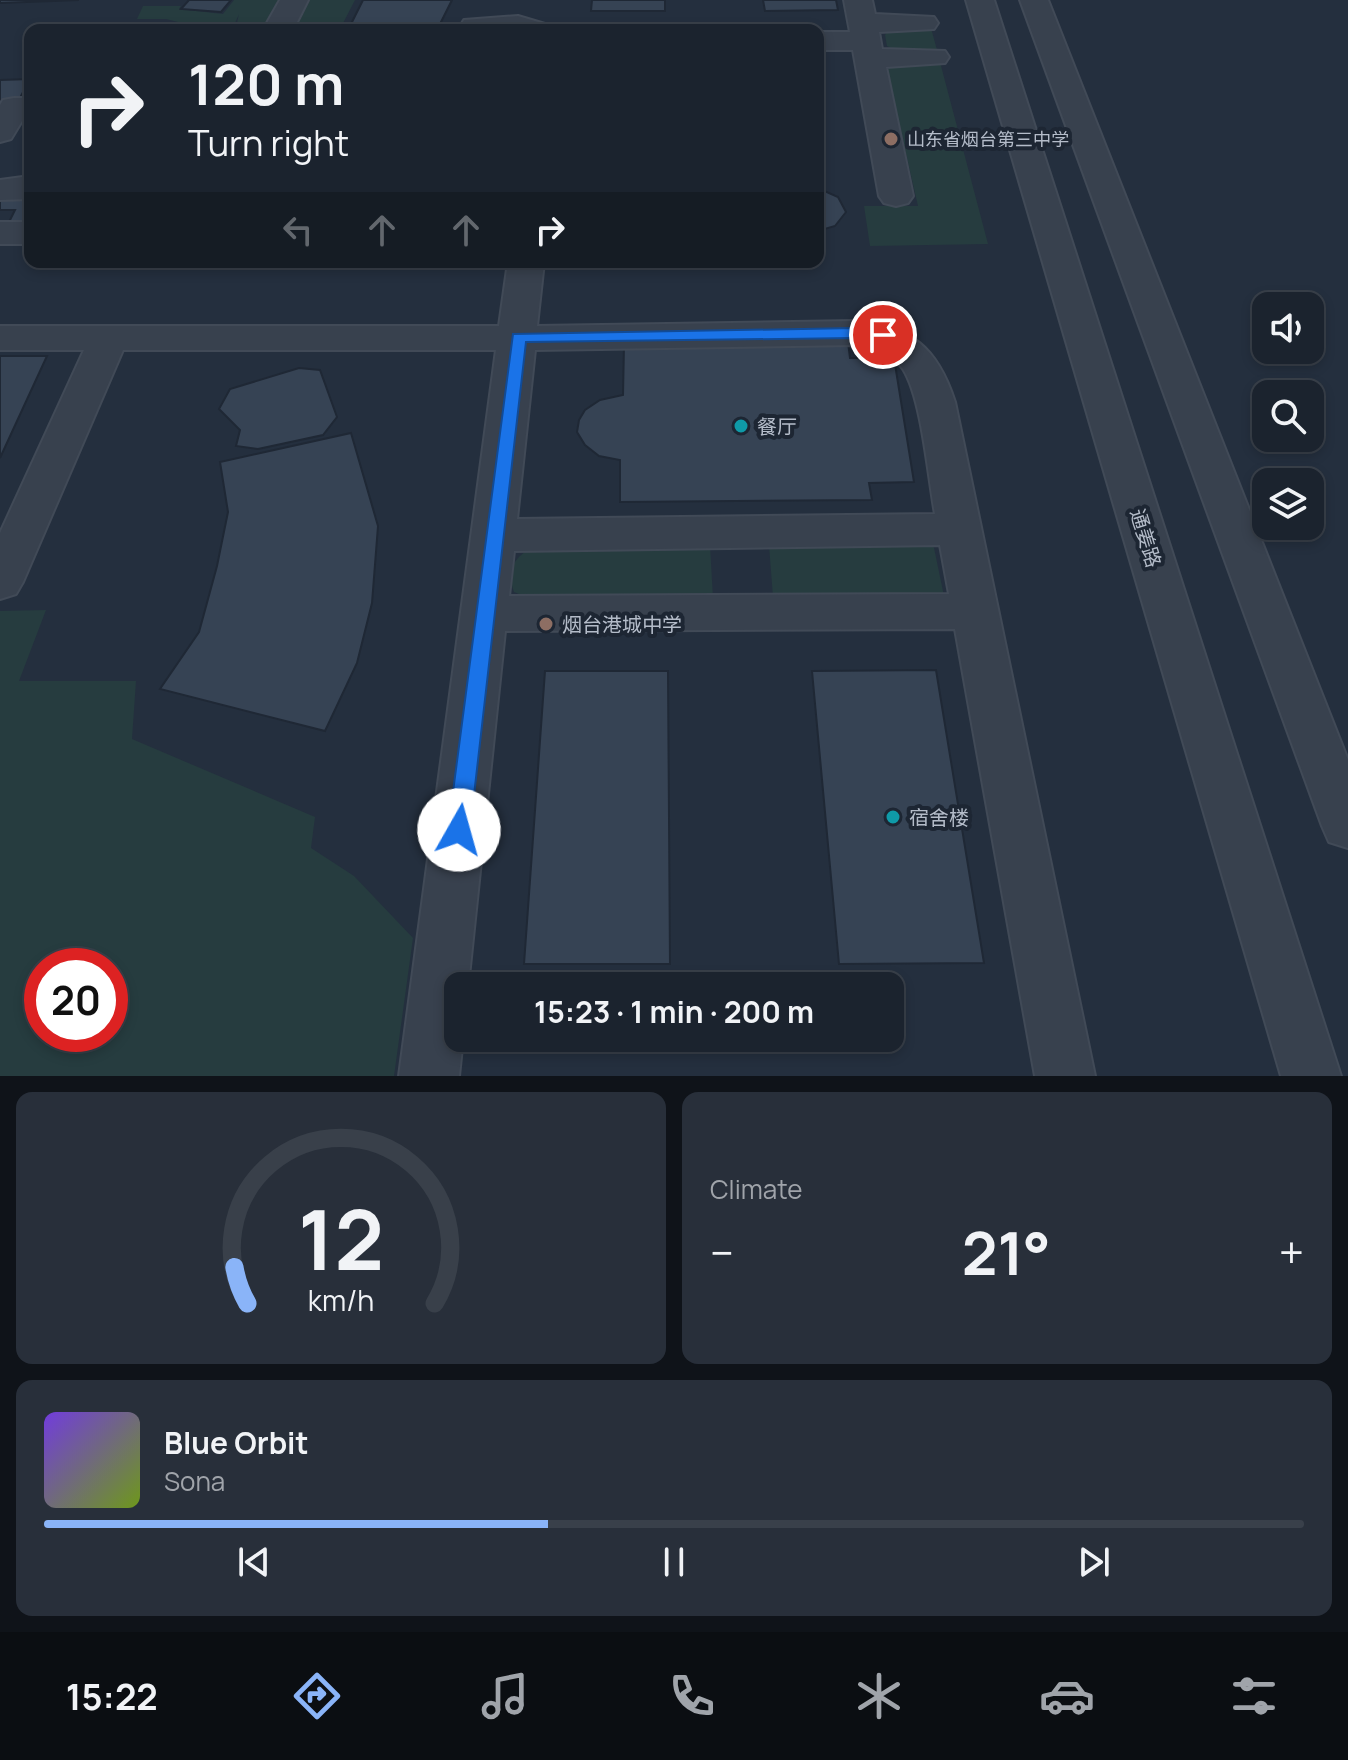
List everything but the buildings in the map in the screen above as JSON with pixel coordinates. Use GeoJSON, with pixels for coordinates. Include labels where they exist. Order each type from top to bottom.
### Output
{"type":"FeatureCollection","features":[{"type":"Feature","properties":{"kind":"street"},"geometry":{"type":"LineString","coordinates":[[281,24],[294,0]]}},
{"type":"Feature","properties":{"kind":"street","name":"通姜路"},"geometry":{"type":"LineString","coordinates":[[980,0],[1311,1076]]}},
{"type":"Feature","properties":{"kind":"street"},"geometry":{"type":"LineString","coordinates":[[1034,0],[1348,826]]}},
{"type":"Feature","properties":{"kind":"street"},"geometry":{"type":"LineString","coordinates":[[824,40],[864,30],[924,23]]}},
{"type":"Feature","properties":{"kind":"street"},"geometry":{"type":"LineString","coordinates":[[864,30],[934,57]]}},
{"type":"Feature","properties":{"kind":"street"},"geometry":{"type":"LineString","coordinates":[[864,30],[896,196]]}},
{"type":"Feature","properties":{"kind":"street"},"geometry":{"type":"LineString","coordinates":[[0,132],[14,107],[24,107]]}},
{"type":"Feature","properties":{"kind":"street"},"geometry":{"type":"LineString","coordinates":[[0,190],[24,190]]}},
{"type":"Feature","properties":{"kind":"street"},"geometry":{"type":"LineString","coordinates":[[0,233],[24,233]]}},
{"type":"Feature","properties":{"kind":"street"},"geometry":{"type":"LineString","coordinates":[[429,1076],[525,268]]}},
{"type":"Feature","properties":{"kind":"street"},"geometry":{"type":"LineString","coordinates":[[0,338],[518,338],[855,333],[875,334],[894,340],[918,362],[932,390],[1065,1076]]}},
{"type":"Feature","properties":{"kind":"street"},"geometry":{"type":"LineString","coordinates":[[0,582],[109,337]]}},
{"type":"Feature","properties":{"kind":"street"},"geometry":{"type":"LineString","coordinates":[[494,535],[960,529]]}},
{"type":"Feature","properties":{"kind":"street"},"geometry":{"type":"LineString","coordinates":[[485,614],[975,611]]}},
{"type":"Feature","properties":{"kind":"green space"},"geometry":{"type":"Polygon","coordinates":[[[234,0],[287,0],[271,24],[237,24],[239,14],[235,24],[182,24],[166,19],[137,19],[143,6],[181,6],[179,9],[223,14],[234,0]]]}},
{"type":"Feature","properties":{"kind":"green space"},"geometry":{"type":"Polygon","coordinates":[[[310,0],[355,0],[343,24],[297,22],[310,0]]]}},
{"type":"Feature","properties":{"kind":"green space"},"geometry":{"type":"Polygon","coordinates":[[[931,28],[937,50],[898,51],[887,46],[885,35],[888,31],[931,28]]]}},
{"type":"Feature","properties":{"kind":"green space"},"geometry":{"type":"Polygon","coordinates":[[[940,62],[988,244],[870,246],[864,206],[918,206],[887,71],[891,66],[940,62]]]}},
{"type":"Feature","properties":{"kind":"green space"},"geometry":{"type":"Polygon","coordinates":[[[933,543],[944,596],[773,597],[769,545],[933,543]]]}},
{"type":"Feature","properties":{"kind":"green space"},"geometry":{"type":"Polygon","coordinates":[[[710,545],[713,598],[532,599],[514,592],[512,584],[513,566],[532,547],[710,545]]]}},
{"type":"Feature","properties":{"kind":"green space"},"geometry":{"type":"Polygon","coordinates":[[[46,610],[19,681],[136,681],[132,739],[315,817],[311,848],[354,876],[413,938],[394,1076],[0,1076],[0,611],[46,610]]]}},
{"type":"Feature","properties":{"kind":"place","name":"山东省烟台第三中学"},"geometry":{"type":"Point","coordinates":[891,139]}},
{"type":"Feature","properties":{"kind":"place","name":"餐厅"},"geometry":{"type":"Point","coordinates":[741,426]}},
{"type":"Feature","properties":{"kind":"place","name":"烟台港城中学"},"geometry":{"type":"Point","coordinates":[546,624]}},
{"type":"Feature","properties":{"kind":"place","name":"宿舍楼"},"geometry":{"type":"Point","coordinates":[893,817]}},
{"type":"Feature","properties":{"kind":"route"},"geometry":{"type":"LineString","coordinates":[[459,830],[518,338],[883,335]]}}]}
